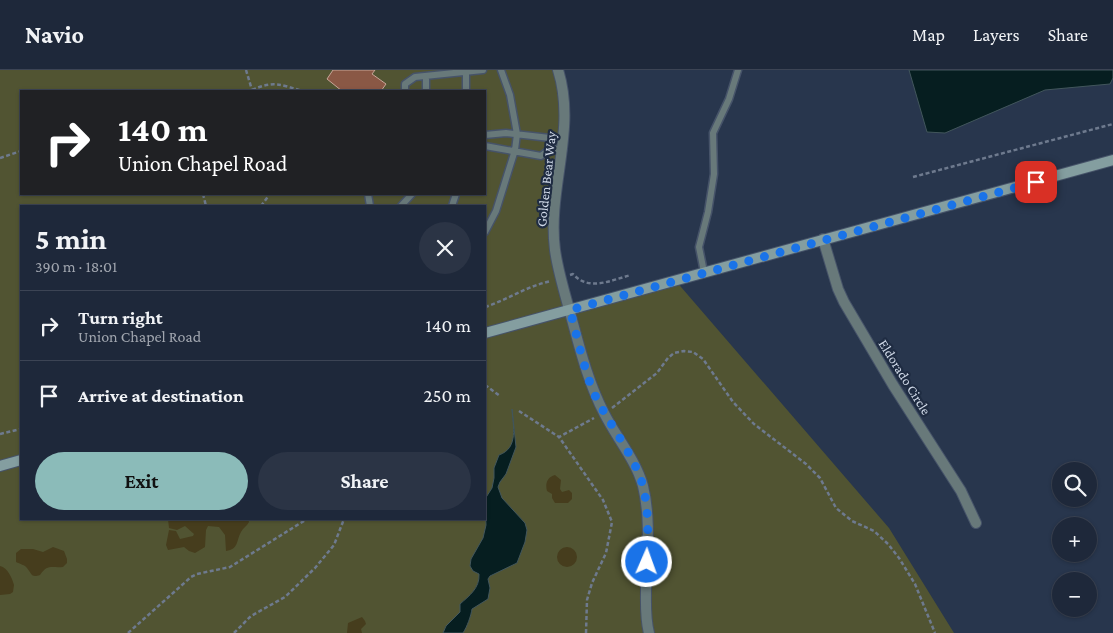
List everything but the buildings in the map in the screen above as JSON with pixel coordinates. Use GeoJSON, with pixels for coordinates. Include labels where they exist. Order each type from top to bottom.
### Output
{"type":"FeatureCollection","features":[{"type":"Feature","properties":{"kind":"main road"},"geometry":{"type":"LineString","coordinates":[[486,333],[1113,160]]}},
{"type":"Feature","properties":{"kind":"main road"},"geometry":{"type":"LineString","coordinates":[[0,466],[20,460]]}},
{"type":"Feature","properties":{"kind":"street","name":"Golden Bear Way"},"geometry":{"type":"LineString","coordinates":[[558,70],[564,87],[566,106],[563,150],[553,224],[555,250],[593,390],[633,464],[642,485],[648,530],[646,601],[649,633]]}},
{"type":"Feature","properties":{"kind":"street","name":"Eldorado Circle"},"geometry":{"type":"LineString","coordinates":[[823,239],[838,289],[844,302],[888,377],[961,492],[976,523]]}},
{"type":"Feature","properties":{"kind":"lane"},"geometry":{"type":"LineString","coordinates":[[405,90],[405,84],[415,77],[483,70]]}},
{"type":"Feature","properties":{"kind":"lane"},"geometry":{"type":"LineString","coordinates":[[486,230],[496,211],[515,150],[516,134],[510,95],[501,70]]}},
{"type":"Feature","properties":{"kind":"lane"},"geometry":{"type":"LineString","coordinates":[[704,272],[699,247],[708,212],[714,174],[713,133],[729,99],[738,70]]}},
{"type":"Feature","properties":{"kind":"lane"},"geometry":{"type":"LineString","coordinates":[[466,72],[466,90]]}},
{"type":"Feature","properties":{"kind":"lane"},"geometry":{"type":"LineString","coordinates":[[426,76],[426,90]]}},
{"type":"Feature","properties":{"kind":"lane"},"geometry":{"type":"LineString","coordinates":[[486,135],[516,134],[550,138],[552,148]]}},
{"type":"Feature","properties":{"kind":"lane"},"geometry":{"type":"LineString","coordinates":[[486,146],[541,156],[552,148],[563,150]]}},
{"type":"Feature","properties":{"kind":"lane"},"geometry":{"type":"LineString","coordinates":[[402,205],[411,195]]}},
{"type":"Feature","properties":{"kind":"path"},"geometry":{"type":"LineString","coordinates":[[246,70],[253,90]]}},
{"type":"Feature","properties":{"kind":"path"},"geometry":{"type":"LineString","coordinates":[[255,90],[272,83],[300,90]]}},
{"type":"Feature","properties":{"kind":"path"},"geometry":{"type":"LineString","coordinates":[[913,177],[1113,124]]}},
{"type":"Feature","properties":{"kind":"path"},"geometry":{"type":"LineString","coordinates":[[0,158],[20,151]]}},
{"type":"Feature","properties":{"kind":"path"},"geometry":{"type":"LineString","coordinates":[[559,437],[604,413],[657,373],[674,353],[694,352],[703,359],[733,402],[754,424],[806,464],[820,478],[836,508],[852,521],[874,531],[888,544],[915,584],[935,633]]}},
{"type":"Feature","properties":{"kind":"path"},"geometry":{"type":"LineString","coordinates":[[486,387],[500,396]]}},
{"type":"Feature","properties":{"kind":"path"},"geometry":{"type":"LineString","coordinates":[[519,411],[559,437],[604,500],[612,522],[606,553],[592,583],[587,600],[586,633]]}},
{"type":"Feature","properties":{"kind":"path"},"geometry":{"type":"LineString","coordinates":[[0,434],[20,429]]}},
{"type":"Feature","properties":{"kind":"path"},"geometry":{"type":"LineString","coordinates":[[128,633],[191,577],[230,567],[305,520]]}},
{"type":"Feature","properties":{"kind":"path"},"geometry":{"type":"LineString","coordinates":[[234,633],[251,616],[285,597],[315,568],[334,545],[344,520]]}},
{"type":"Feature","properties":{"kind":"green space"},"geometry":{"type":"Polygon","coordinates":[[[0,70],[558,70],[564,87],[553,225],[570,309],[675,280],[889,528],[954,633],[0,633],[0,70]]]}},
{"type":"Feature","properties":{"kind":"sand"},"geometry":{"type":"Polygon","coordinates":[[[555,475],[561,480],[560,489],[562,492],[569,490],[572,493],[572,499],[568,503],[555,503],[552,494],[547,491],[547,481],[555,475]]]}},
{"type":"Feature","properties":{"kind":"sand"},"geometry":{"type":"Polygon","coordinates":[[[168,520],[248,520],[249,522],[241,532],[235,546],[226,551],[225,535],[219,527],[208,526],[205,547],[195,553],[184,547],[168,550],[166,545],[169,530],[176,531],[180,539],[193,536],[194,534],[185,526],[177,530],[169,528],[168,520]]]}},
{"type":"Feature","properties":{"kind":"sand"},"geometry":{"type":"Polygon","coordinates":[[[53,547],[64,551],[67,563],[63,567],[47,568],[40,575],[35,576],[25,566],[16,562],[16,553],[21,549],[33,549],[43,552],[53,547]]]}},
{"type":"Feature","properties":{"kind":"sand"},"geometry":{"type":"Polygon","coordinates":[[[567,547],[574,550],[577,557],[574,564],[567,567],[560,564],[557,557],[560,550],[567,547]]]}},
{"type":"Feature","properties":{"kind":"sand"},"geometry":{"type":"Polygon","coordinates":[[[0,566],[11,576],[14,585],[13,592],[10,594],[0,595],[0,566]]]}},
{"type":"Feature","properties":{"kind":"sand"},"geometry":{"type":"Polygon","coordinates":[[[362,617],[366,624],[361,629],[362,633],[347,633],[348,623],[362,617]]]}},
{"type":"Feature","properties":{"kind":"shaded area"},"geometry":{"type":"Polygon","coordinates":[[[909,70],[1113,70],[1113,78],[1110,84],[1045,90],[945,133],[927,132],[909,70]]]}},
{"type":"Feature","properties":{"kind":"shaded area"},"geometry":{"type":"Polygon","coordinates":[[[512,409],[516,447],[506,474],[498,487],[502,498],[525,523],[527,530],[525,542],[517,563],[490,576],[488,579],[490,588],[488,599],[472,609],[463,633],[443,633],[446,626],[460,612],[460,604],[478,583],[479,574],[473,571],[470,566],[471,559],[483,538],[486,525],[486,497],[492,488],[494,468],[499,455],[510,447],[514,429],[512,409]]]}},
{"type":"Feature","properties":{"kind":"route"},"geometry":{"type":"LineString","coordinates":[[647,562],[648,530],[642,485],[633,464],[593,390],[570,310],[1036,182]]}}]}
